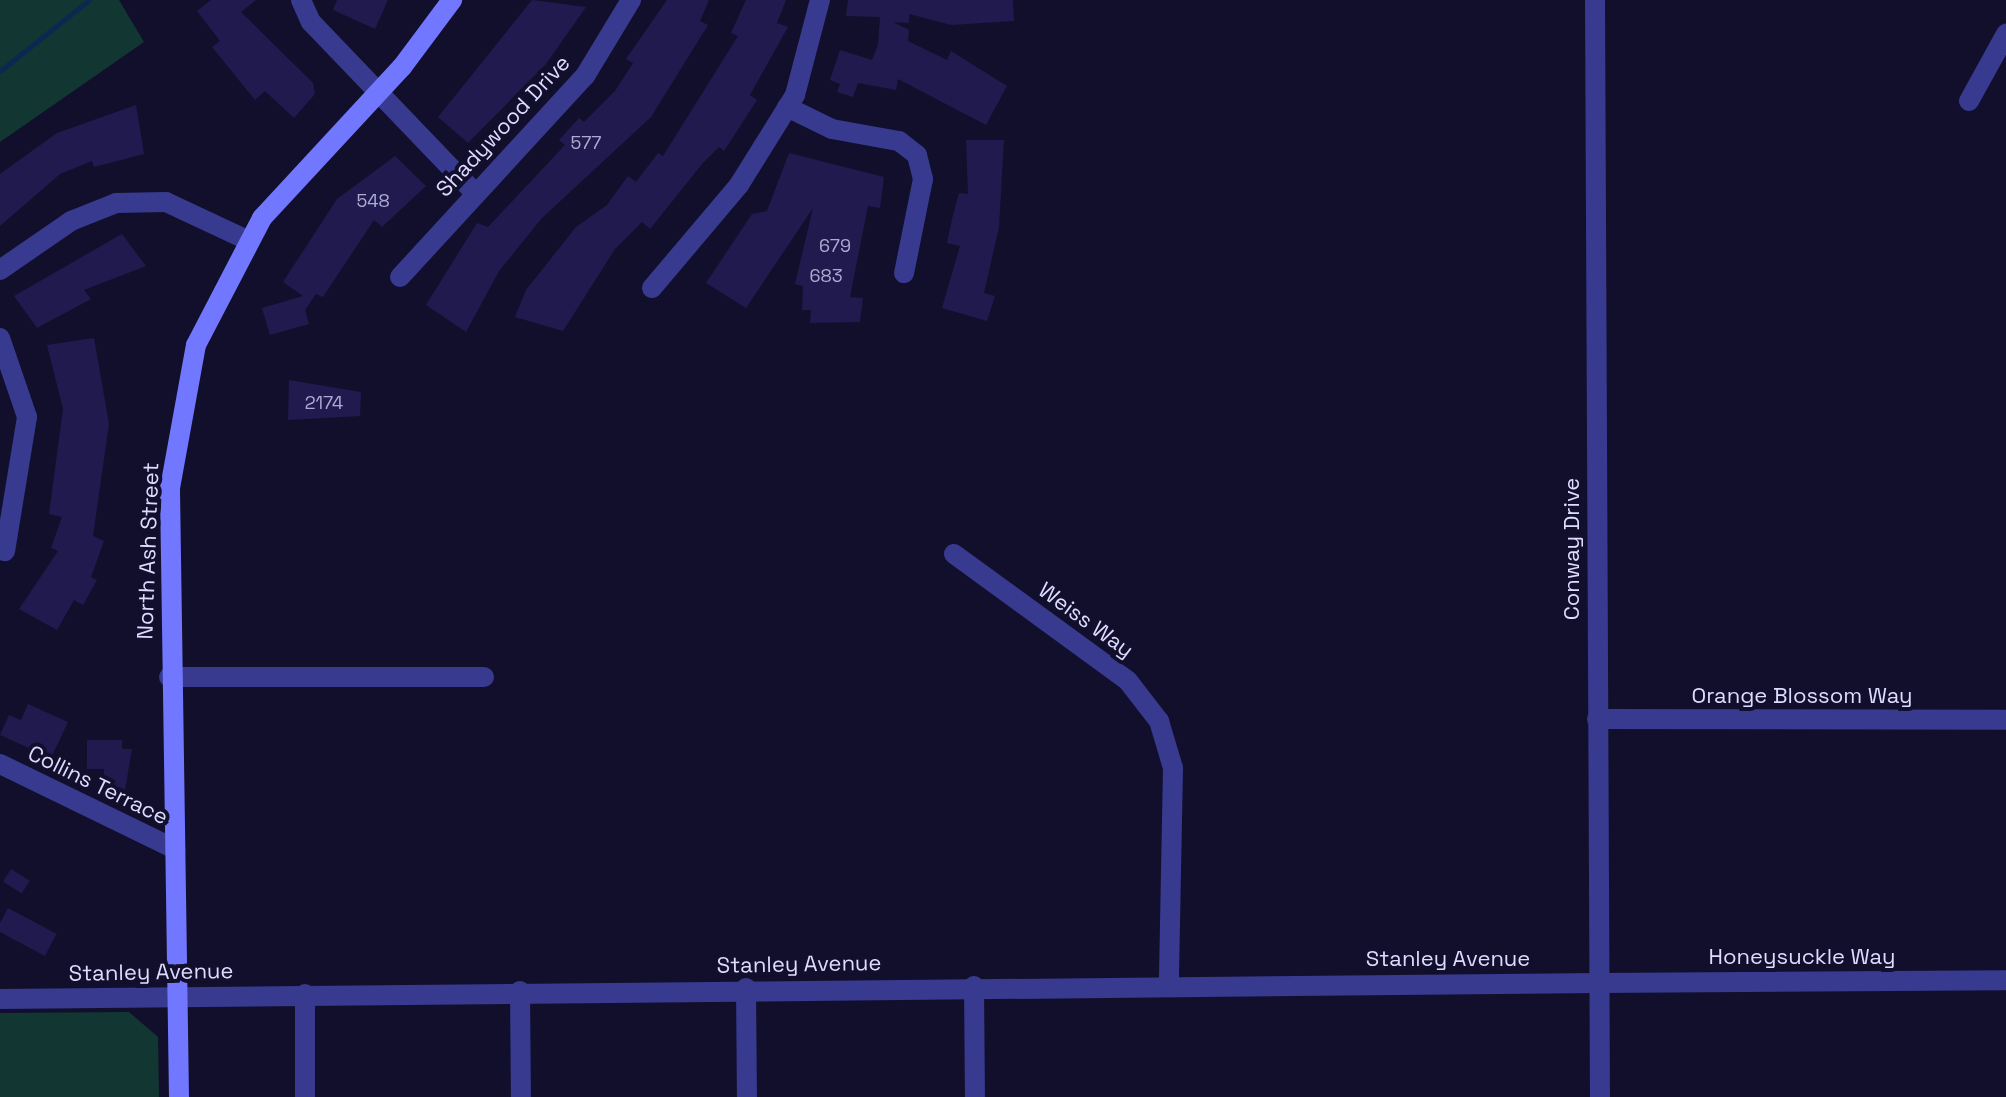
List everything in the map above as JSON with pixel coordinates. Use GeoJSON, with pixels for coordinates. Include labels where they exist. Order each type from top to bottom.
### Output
{"type":"FeatureCollection","features":[{"type":"Feature","properties":{"kind":"main road","name":"North Ash Street"},"geometry":{"type":"LineString","coordinates":[[179,1097],[179,996],[169,677],[170,488],[181,407],[214,299],[247,240],[452,0]]}},
{"type":"Feature","properties":{"kind":"street"},"geometry":{"type":"LineString","coordinates":[[301,0],[311,22],[473,191]]}},
{"type":"Feature","properties":{"kind":"street","name":"Shadywood Drive"},"geometry":{"type":"LineString","coordinates":[[400,277],[473,191],[585,76],[631,0]]}},
{"type":"Feature","properties":{"kind":"street"},"geometry":{"type":"LineString","coordinates":[[652,288],[739,185],[787,107],[813,45],[820,0]]}},
{"type":"Feature","properties":{"kind":"street","name":"Conway Drive"},"geometry":{"type":"LineString","coordinates":[[1595,0],[1600,1097]]}},
{"type":"Feature","properties":{"kind":"street"},"geometry":{"type":"LineString","coordinates":[[1969,101],[2006,34]]}},
{"type":"Feature","properties":{"kind":"street"},"geometry":{"type":"LineString","coordinates":[[787,107],[832,129],[899,141],[917,155],[923,179],[904,273]]}},
{"type":"Feature","properties":{"kind":"street"},"geometry":{"type":"LineString","coordinates":[[0,270],[71,221],[116,203],[166,202],[247,240]]}},
{"type":"Feature","properties":{"kind":"street"},"geometry":{"type":"LineString","coordinates":[[0,338],[19,375],[27,417],[5,551]]}},
{"type":"Feature","properties":{"kind":"street","name":"Weiss Way"},"geometry":{"type":"LineString","coordinates":[[954,554],[1128,681],[1159,721],[1173,768],[1169,983]]}},
{"type":"Feature","properties":{"kind":"street"},"geometry":{"type":"LineString","coordinates":[[169,677],[484,677]]}},
{"type":"Feature","properties":{"kind":"street","name":"Orange Blossom Way"},"geometry":{"type":"LineString","coordinates":[[1597,719],[2006,720]]}},
{"type":"Feature","properties":{"kind":"street","name":"Collins Terrace"},"geometry":{"type":"LineString","coordinates":[[0,764],[175,849]]}},
{"type":"Feature","properties":{"kind":"street","name":"Honeysuckle Way"},"geometry":{"type":"LineString","coordinates":[[1599,983],[2006,980]]}},
{"type":"Feature","properties":{"kind":"street","name":"Stanley Avenue"},"geometry":{"type":"LineString","coordinates":[[0,999],[1169,983],[1599,983]]}},
{"type":"Feature","properties":{"kind":"street"},"geometry":{"type":"LineString","coordinates":[[974,986],[975,1097]]}},
{"type":"Feature","properties":{"kind":"street"},"geometry":{"type":"LineString","coordinates":[[746,988],[747,1097]]}},
{"type":"Feature","properties":{"kind":"street"},"geometry":{"type":"LineString","coordinates":[[520,991],[521,1097]]}},
{"type":"Feature","properties":{"kind":"street"},"geometry":{"type":"LineString","coordinates":[[305,994],[305,1097]]}},
{"type":"Feature","properties":{"kind":"green space"},"geometry":{"type":"Polygon","coordinates":[[[0,0],[119,0],[144,42],[0,142],[0,0]]]}},
{"type":"Feature","properties":{"kind":"green space"},"geometry":{"type":"Polygon","coordinates":[[[129,1012],[158,1037],[159,1097],[0,1097],[0,1013],[129,1012]]]}},
{"type":"Feature","properties":{"kind":"building"},"geometry":{"type":"Polygon","coordinates":[[[211,0],[256,0],[241,12],[313,83],[315,94],[294,118],[265,91],[255,100],[212,47],[220,41],[197,11],[211,0]]]}},
{"type":"Feature","properties":{"kind":"building"},"geometry":{"type":"Polygon","coordinates":[[[337,0],[388,0],[375,29],[333,10],[337,0]]]}},
{"type":"Feature","properties":{"kind":"building"},"geometry":{"type":"Polygon","coordinates":[[[532,0],[586,7],[546,64],[468,143],[438,117],[532,0]]]}},
{"type":"Feature","properties":{"kind":"building"},"geometry":{"type":"Polygon","coordinates":[[[667,0],[709,0],[700,21],[708,25],[651,117],[542,218],[499,271],[466,332],[426,305],[477,223],[488,227],[565,145],[559,140],[579,118],[584,122],[615,91],[633,63],[626,59],[667,0]]]}},
{"type":"Feature","properties":{"kind":"building"},"geometry":{"type":"Polygon","coordinates":[[[746,0],[786,0],[777,23],[788,27],[750,95],[757,100],[724,151],[719,147],[702,164],[650,229],[642,222],[615,249],[563,331],[515,317],[526,290],[576,227],[607,205],[628,176],[636,182],[658,153],[663,156],[738,36],[731,33],[746,0]]]}},
{"type":"Feature","properties":{"kind":"building"},"geometry":{"type":"Polygon","coordinates":[[[848,0],[1013,0],[1014,21],[951,25],[909,14],[909,23],[893,22],[909,30],[908,41],[947,60],[951,51],[1007,86],[986,125],[898,79],[896,90],[858,83],[853,97],[837,92],[840,84],[830,80],[840,50],[872,60],[878,45],[880,17],[846,16],[848,0]]]}},
{"type":"Feature","properties":{"kind":"building"},"geometry":{"type":"Polygon","coordinates":[[[136,105],[144,154],[94,167],[92,161],[60,174],[0,226],[0,174],[57,133],[136,105]]]}},
{"type":"Feature","properties":{"kind":"building"},"geometry":{"type":"Polygon","coordinates":[[[966,140],[1004,140],[999,227],[984,293],[995,296],[987,321],[942,308],[960,246],[947,243],[952,219],[959,193],[968,194],[966,140]]]}},
{"type":"Feature","properties":{"kind":"building"},"geometry":{"type":"Polygon","coordinates":[[[789,153],[884,177],[880,208],[868,206],[850,297],[863,298],[860,322],[810,323],[811,310],[802,310],[803,286],[795,284],[813,208],[746,308],[706,283],[752,214],[767,211],[789,153]]]}},
{"type":"Feature","properties":{"kind":"building"},"geometry":{"type":"Polygon","coordinates":[[[395,156],[426,186],[382,227],[374,220],[323,297],[316,294],[305,310],[309,324],[270,335],[262,308],[303,296],[283,282],[337,199],[395,156]]]}},
{"type":"Feature","properties":{"kind":"building"},"geometry":{"type":"Polygon","coordinates":[[[122,234],[146,266],[84,290],[91,299],[37,328],[14,296],[122,234]]]}},
{"type":"Feature","properties":{"kind":"building"},"geometry":{"type":"Polygon","coordinates":[[[94,338],[109,424],[93,536],[104,541],[91,577],[97,580],[83,605],[74,600],[57,630],[19,609],[58,551],[51,548],[62,517],[49,514],[63,409],[47,345],[94,338]]]}},
{"type":"Feature","properties":{"kind":"building"},"geometry":{"type":"Polygon","coordinates":[[[289,380],[361,392],[360,416],[288,420],[289,380]]]}},
{"type":"Feature","properties":{"kind":"building"},"geometry":{"type":"Polygon","coordinates":[[[28,704],[68,722],[51,758],[0,735],[9,715],[21,720],[28,704]]]}},
{"type":"Feature","properties":{"kind":"building"},"geometry":{"type":"Polygon","coordinates":[[[87,740],[122,740],[122,749],[132,749],[125,790],[104,791],[104,769],[87,769],[87,740]]]}},
{"type":"Feature","properties":{"kind":"building"},"geometry":{"type":"Polygon","coordinates":[[[11,869],[30,881],[22,893],[3,882],[11,869]]]}},
{"type":"Feature","properties":{"kind":"building"},"geometry":{"type":"Polygon","coordinates":[[[8,908],[57,934],[45,956],[0,932],[0,923],[8,908]]]}},
{"type":"Feature","properties":{"kind":"waterway"},"geometry":{"type":"LineString","coordinates":[[0,71],[89,0]]}}]}
